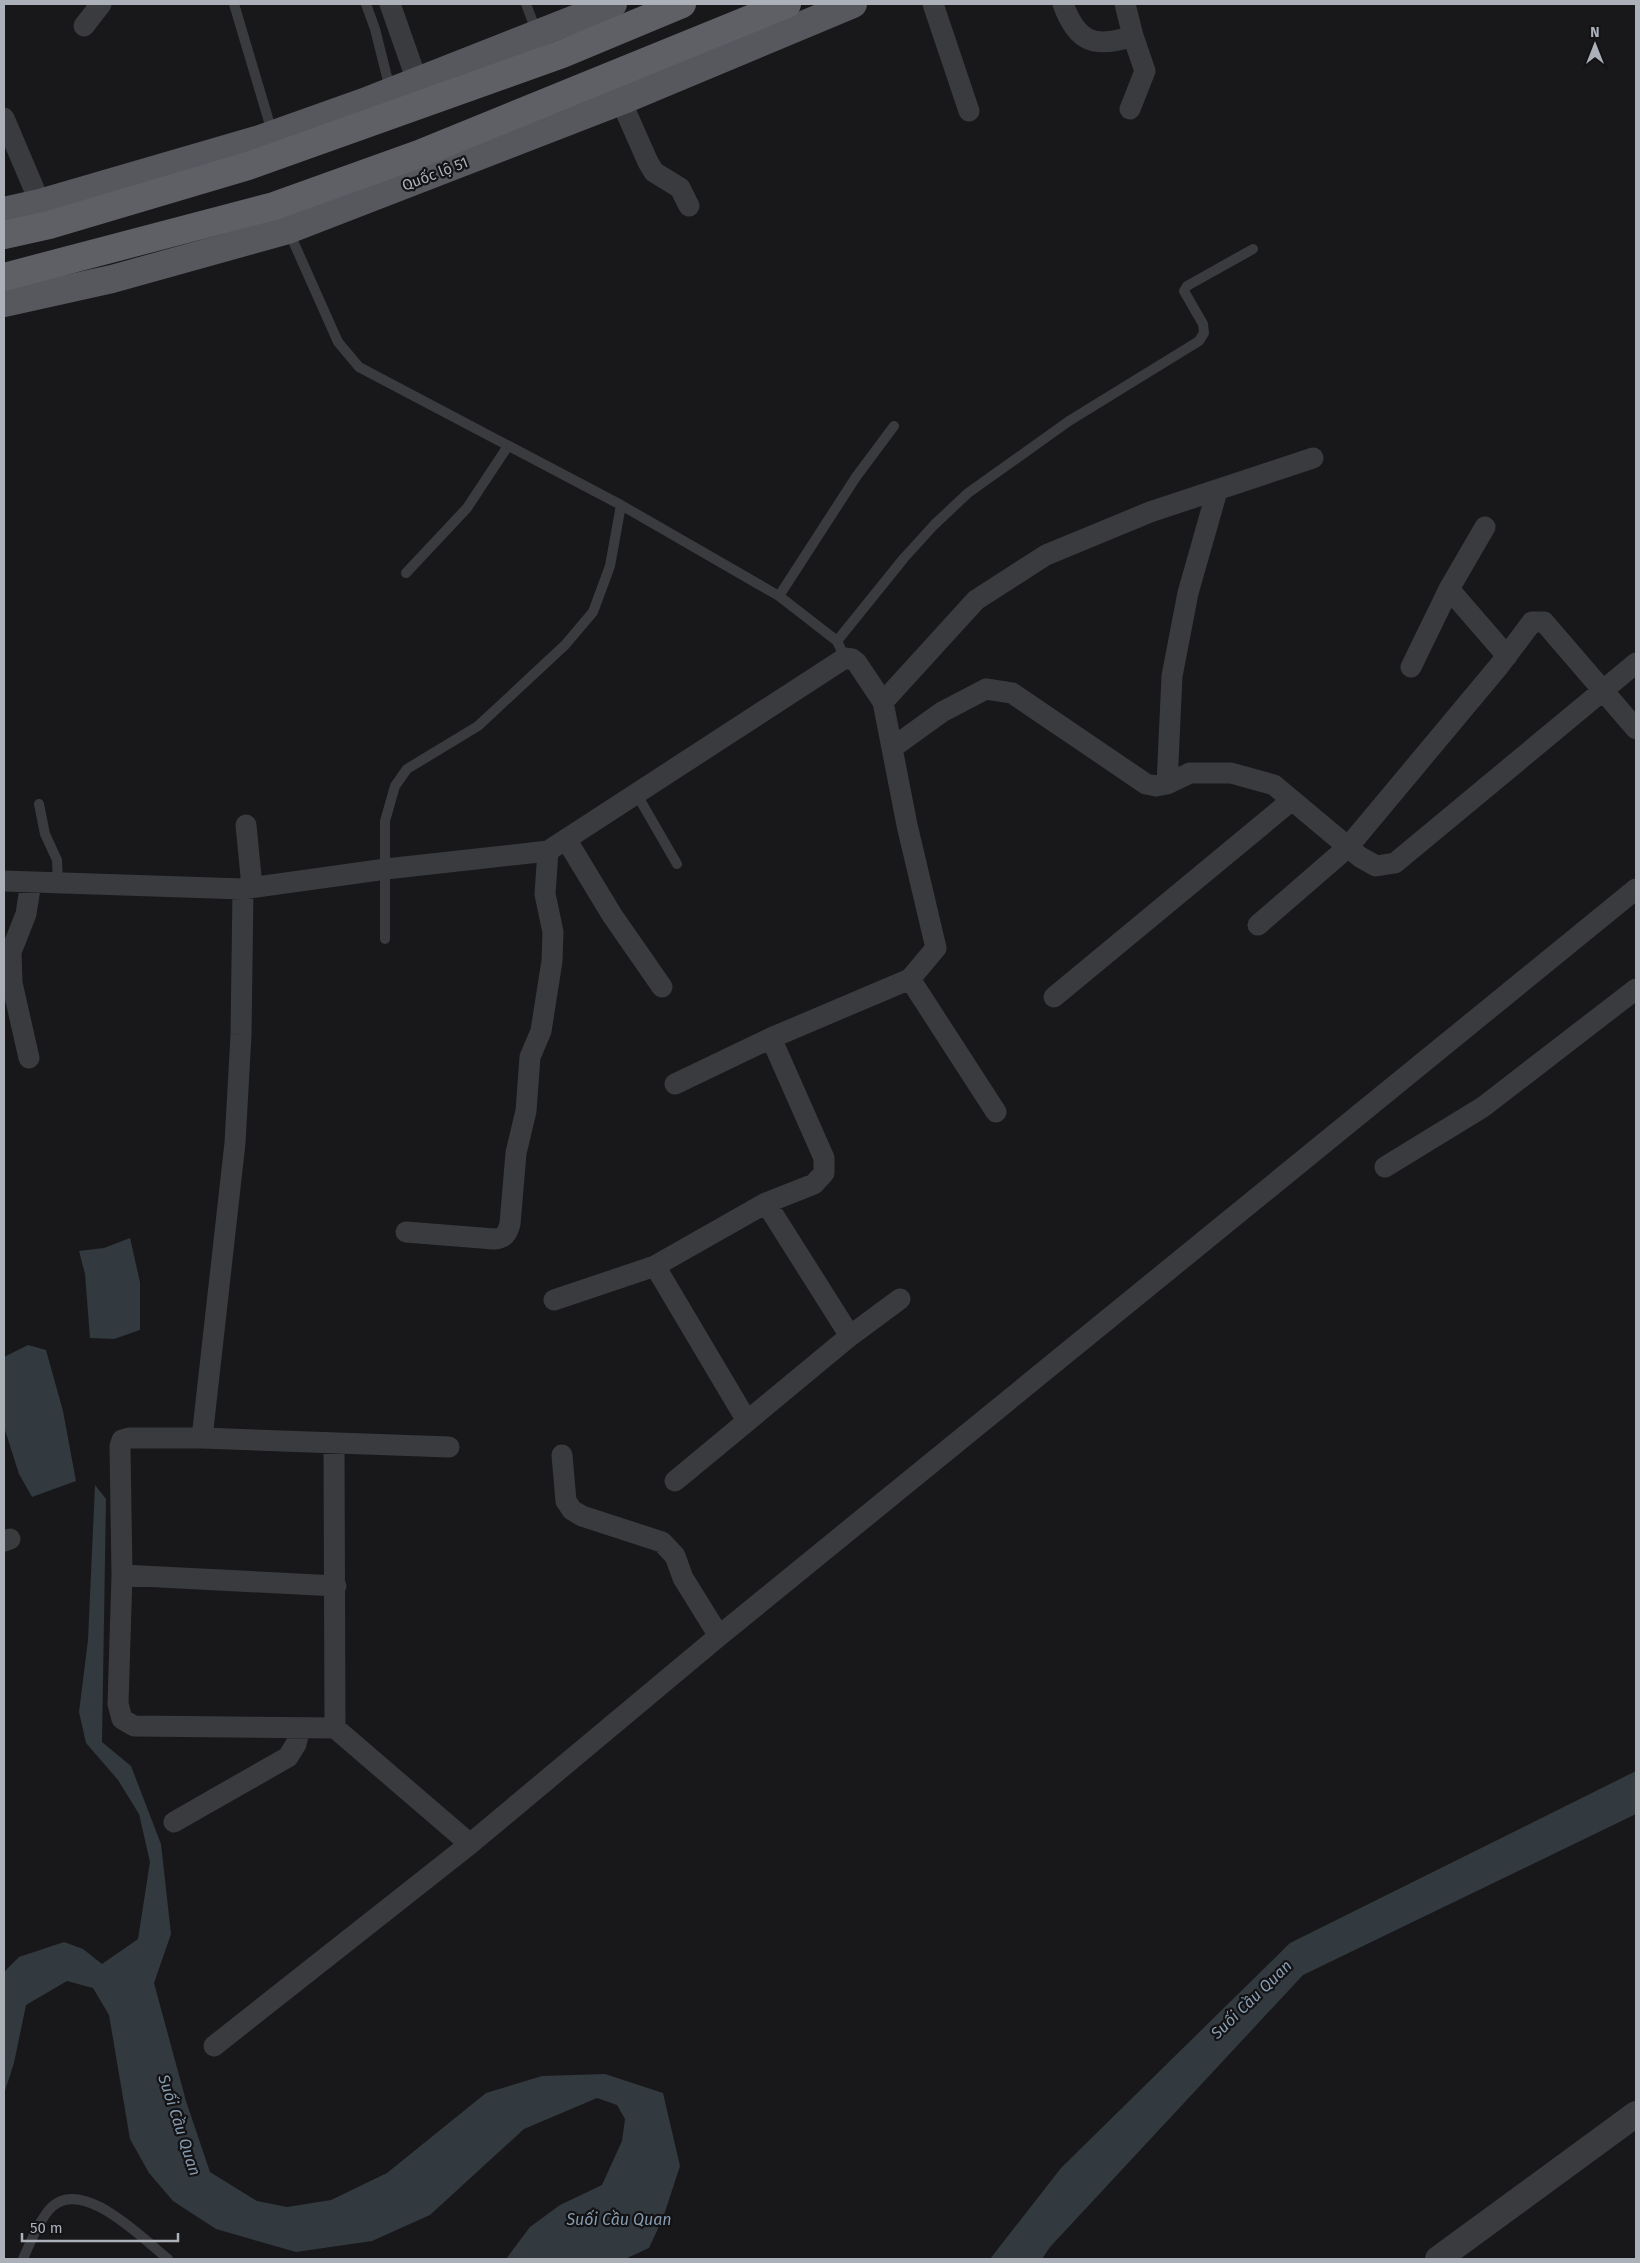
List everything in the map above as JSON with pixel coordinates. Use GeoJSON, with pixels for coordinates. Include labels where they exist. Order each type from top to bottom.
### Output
{"type":"FeatureCollection","features":[{"type":"Feature","properties":{"kind":"highway"},"geometry":{"type":"LineString","coordinates":[[4,235],[44,214],[276,145],[542,46],[618,14],[682,4]]}},
{"type":"Feature","properties":{"kind":"highway","name":"Quốc lộ 51"},"geometry":{"type":"LineString","coordinates":[[4,277],[281,218],[419,154],[787,4]]}},
{"type":"Feature","properties":{"kind":"main road","name":"Quốc lộ 51"},"geometry":{"type":"LineString","coordinates":[[4,303],[112,279],[621,100],[853,4]]}},
{"type":"Feature","properties":{"kind":"main road"},"geometry":{"type":"LineString","coordinates":[[4,211],[44,214]]}},
{"type":"Feature","properties":{"kind":"street"},"geometry":{"type":"LineString","coordinates":[[84,26],[101,4]]}},
{"type":"Feature","properties":{"kind":"street"},"geometry":{"type":"LineString","coordinates":[[390,4],[421,92]]}},
{"type":"Feature","properties":{"kind":"street"},"geometry":{"type":"LineString","coordinates":[[933,4],[969,111]]}},
{"type":"Feature","properties":{"kind":"street"},"geometry":{"type":"LineString","coordinates":[[1063,4],[1078,34],[1090,40],[1113,41],[1133,36]]}},
{"type":"Feature","properties":{"kind":"street"},"geometry":{"type":"LineString","coordinates":[[1125,4],[1145,71],[1130,109]]}},
{"type":"Feature","properties":{"kind":"street"},"geometry":{"type":"LineString","coordinates":[[621,100],[654,172],[680,188],[689,206]]}},
{"type":"Feature","properties":{"kind":"street"},"geometry":{"type":"LineString","coordinates":[[4,118],[44,214]]}},
{"type":"Feature","properties":{"kind":"street"},"geometry":{"type":"LineString","coordinates":[[882,702],[976,600],[1046,555],[1150,512],[1313,458]]}},
{"type":"Feature","properties":{"kind":"street"},"geometry":{"type":"LineString","coordinates":[[1167,784],[1172,676],[1188,593],[1217,491]]}},
{"type":"Feature","properties":{"kind":"street"},"geometry":{"type":"LineString","coordinates":[[1410,667],[1449,589],[1485,527]]}},
{"type":"Feature","properties":{"kind":"street"},"geometry":{"type":"LineString","coordinates":[[1449,589],[1507,656]]}},
{"type":"Feature","properties":{"kind":"street"},"geometry":{"type":"LineString","coordinates":[[1258,925],[1348,847],[1507,656],[1532,622],[1544,622],[1602,692],[1636,729]]}},
{"type":"Feature","properties":{"kind":"street"},"geometry":{"type":"LineString","coordinates":[[4,881],[248,888],[557,845],[636,793],[841,649],[857,663],[882,702],[936,948],[910,979],[771,1038],[675,1084]]}},
{"type":"Feature","properties":{"kind":"street"},"geometry":{"type":"LineString","coordinates":[[892,748],[942,712],[986,689],[1012,693],[1146,784],[1156,786],[1167,784],[1190,773],[1231,773],[1274,785],[1360,857],[1376,866],[1395,863],[1636,663]]}},
{"type":"Feature","properties":{"kind":"street"},"geometry":{"type":"LineString","coordinates":[[1054,997],[1292,800]]}},
{"type":"Feature","properties":{"kind":"street"},"geometry":{"type":"LineString","coordinates":[[202,1438],[235,1143],[248,888],[246,825]]}},
{"type":"Feature","properties":{"kind":"street"},"geometry":{"type":"LineString","coordinates":[[557,845],[612,915],[662,987]]}},
{"type":"Feature","properties":{"kind":"street"},"geometry":{"type":"LineString","coordinates":[[406,1232],[494,1239],[503,1238],[510,1224],[516,1153],[526,1111],[530,1057],[541,1032],[552,961],[553,932],[545,894],[557,845]]}},
{"type":"Feature","properties":{"kind":"street"},"geometry":{"type":"LineString","coordinates":[[29,1058],[12,984],[11,952],[26,914],[31,882]]}},
{"type":"Feature","properties":{"kind":"street"},"geometry":{"type":"LineString","coordinates":[[214,2046],[470,1844],[718,1636],[1636,888]]}},
{"type":"Feature","properties":{"kind":"street"},"geometry":{"type":"LineString","coordinates":[[910,979],[996,1112]]}},
{"type":"Feature","properties":{"kind":"street"},"geometry":{"type":"LineString","coordinates":[[1385,1167],[1483,1107],[1636,989]]}},
{"type":"Feature","properties":{"kind":"street"},"geometry":{"type":"LineString","coordinates":[[554,1300],[655,1266],[766,1203],[814,1184],[824,1173],[824,1158],[771,1038]]}},
{"type":"Feature","properties":{"kind":"street"},"geometry":{"type":"LineString","coordinates":[[766,1203],[850,1336]]}},
{"type":"Feature","properties":{"kind":"street"},"geometry":{"type":"LineString","coordinates":[[655,1266],[747,1421]]}},
{"type":"Feature","properties":{"kind":"street"},"geometry":{"type":"LineString","coordinates":[[674,1481],[850,1336],[900,1299]]}},
{"type":"Feature","properties":{"kind":"street"},"geometry":{"type":"LineString","coordinates":[[449,1447],[202,1438],[129,1438],[122,1440],[120,1446],[122,1575],[118,1704],[122,1719],[134,1726],[335,1728],[470,1844]]}},
{"type":"Feature","properties":{"kind":"street"},"geometry":{"type":"LineString","coordinates":[[334,1443],[335,1728]]}},
{"type":"Feature","properties":{"kind":"street"},"geometry":{"type":"LineString","coordinates":[[562,1455],[566,1502],[572,1510],[582,1516],[662,1542],[674,1556],[683,1578],[718,1636]]}},
{"type":"Feature","properties":{"kind":"street"},"geometry":{"type":"LineString","coordinates":[[122,1575],[336,1586]]}},
{"type":"Feature","properties":{"kind":"street"},"geometry":{"type":"LineString","coordinates":[[174,1822],[288,1757],[296,1744],[300,1728]]}},
{"type":"Feature","properties":{"kind":"street"},"geometry":{"type":"LineString","coordinates":[[1438,2259],[1636,2114]]}},
{"type":"Feature","properties":{"kind":"lane"},"geometry":{"type":"LineString","coordinates":[[234,4],[276,145]]}},
{"type":"Feature","properties":{"kind":"lane"},"geometry":{"type":"LineString","coordinates":[[366,4],[375,29],[393,102]]}},
{"type":"Feature","properties":{"kind":"lane"},"geometry":{"type":"LineString","coordinates":[[526,4],[542,46]]}},
{"type":"Feature","properties":{"kind":"lane"},"geometry":{"type":"LineString","coordinates":[[281,218],[338,342],[359,367],[620,504],[779,596],[841,649],[904,558],[934,524],[968,494],[1069,421],[1199,341],[1204,334],[1202,324],[1184,291],[1188,286],[1253,250]]}},
{"type":"Feature","properties":{"kind":"lane"},"geometry":{"type":"LineString","coordinates":[[779,596],[856,477],[894,426]]}},
{"type":"Feature","properties":{"kind":"lane"},"geometry":{"type":"LineString","coordinates":[[406,573],[467,508],[508,446]]}},
{"type":"Feature","properties":{"kind":"lane"},"geometry":{"type":"LineString","coordinates":[[385,938],[385,821],[396,786],[407,769],[478,726],[565,645],[593,612],[610,566],[620,504]]}},
{"type":"Feature","properties":{"kind":"lane"},"geometry":{"type":"LineString","coordinates":[[636,793],[677,864]]}},
{"type":"Feature","properties":{"kind":"lane"},"geometry":{"type":"LineString","coordinates":[[38,804],[45,834],[57,860],[58,882]]}},
{"type":"Feature","properties":{"kind":"lane"},"geometry":{"type":"LineString","coordinates":[[23,2259],[48,2210],[58,2202],[72,2200],[87,2201],[106,2209],[168,2259]]}},
{"type":"Feature","properties":{"kind":"water"},"geometry":{"type":"Polygon","coordinates":[[[130,1238],[140,1282],[140,1330],[114,1339],[90,1338],[85,1274],[79,1251],[104,1248],[130,1238]]]}},
{"type":"Feature","properties":{"kind":"water"},"geometry":{"type":"Polygon","coordinates":[[[28,1345],[46,1350],[63,1411],[76,1481],[32,1497],[19,1474],[4,1427],[4,1357],[28,1345]]]}},
{"type":"Feature","properties":{"kind":"water","name":"Suối Cầu Quan"},"geometry":{"type":"Polygon","coordinates":[[[95,1485],[106,1499],[102,1742],[131,1766],[161,1844],[171,1934],[154,1983],[186,2101],[210,2172],[257,2201],[287,2207],[331,2200],[387,2173],[486,2093],[542,2076],[605,2074],[663,2093],[680,2166],[663,2218],[649,2248],[625,2259],[506,2259],[530,2227],[560,2205],[602,2185],[622,2141],[625,2119],[617,2105],[597,2098],[524,2129],[430,2215],[372,2241],[296,2252],[216,2229],[173,2201],[149,2173],[130,2139],[109,2015],[93,1988],[67,1981],[26,2005],[14,2063],[4,2094],[4,1972],[19,1957],[64,1942],[83,1949],[102,1964],[138,1939],[150,1862],[139,1814],[118,1780],[86,1743],[79,1712],[88,1640],[95,1485]]]}},
{"type":"Feature","properties":{"kind":"water","name":"Suối Cầu Quan"},"geometry":{"type":"Polygon","coordinates":[[[1636,1771],[1636,1814],[1303,1975],[1050,2247],[1042,2259],[990,2259],[1061,2168],[1290,1943],[1636,1771]]]}}]}
